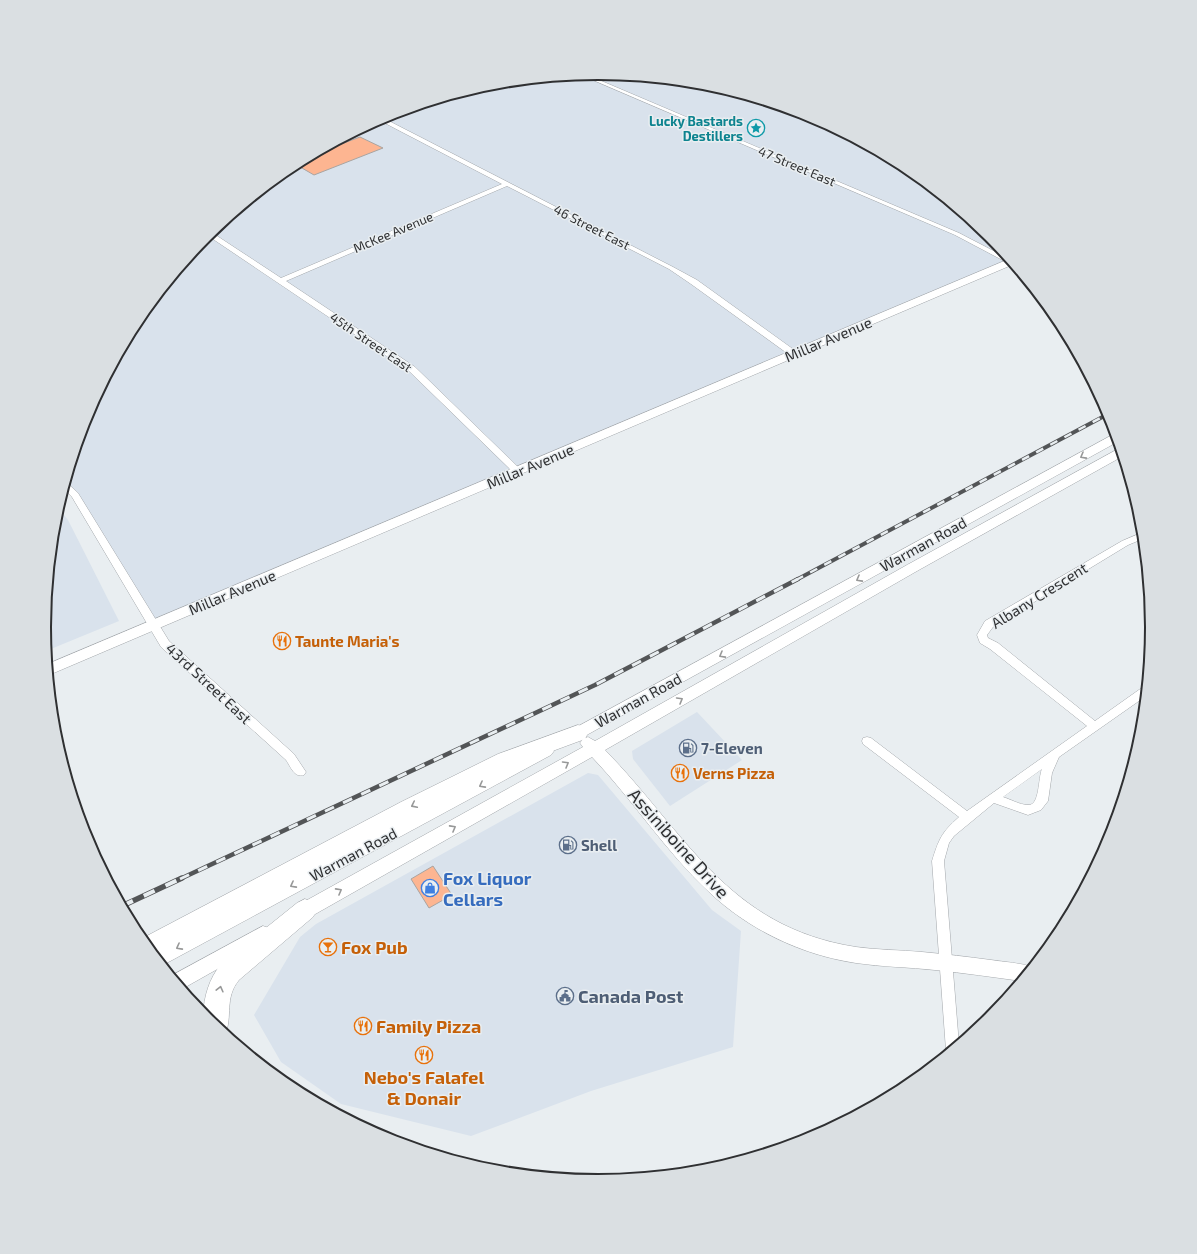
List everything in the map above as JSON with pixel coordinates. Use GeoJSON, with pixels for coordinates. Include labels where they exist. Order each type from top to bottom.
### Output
{"type":"FeatureCollection","features":[{"type":"Feature","properties":{"kind":"highway"},"geometry":{"type":"LineString","coordinates":[[153,945],[409,808],[505,760],[578,733]]}},
{"type":"Feature","properties":{"kind":"highway"},"geometry":{"type":"LineString","coordinates":[[216,1019],[216,1009],[221,983],[230,972],[305,910]]}},
{"type":"Feature","properties":{"kind":"main road","name":"Millar Avenue"},"geometry":{"type":"LineString","coordinates":[[53,668],[1008,263]]}},
{"type":"Feature","properties":{"kind":"main road","name":"Warman Road"},"geometry":{"type":"LineString","coordinates":[[162,957],[578,733],[1113,440]]}},
{"type":"Feature","properties":{"kind":"main road","name":"Warman Road"},"geometry":{"type":"LineString","coordinates":[[180,980],[912,568],[1118,454]]}},
{"type":"Feature","properties":{"kind":"main road","name":"Assiniboine Drive"},"geometry":{"type":"LineString","coordinates":[[578,733],[608,763],[714,886],[734,904],[751,916],[781,933],[813,944],[855,955],[947,963],[1022,973]]}},
{"type":"Feature","properties":{"kind":"street","name":"47 Street East"},"geometry":{"type":"LineString","coordinates":[[595,80],[950,231],[1002,258]]}},
{"type":"Feature","properties":{"kind":"street","name":"46 Street East"},"geometry":{"type":"LineString","coordinates":[[387,122],[683,274],[794,354]]}},
{"type":"Feature","properties":{"kind":"street","name":"McKee Avenue"},"geometry":{"type":"LineString","coordinates":[[280,281],[506,184]]}},
{"type":"Feature","properties":{"kind":"street","name":"45th Street East"},"geometry":{"type":"LineString","coordinates":[[215,237],[412,369],[517,471]]}},
{"type":"Feature","properties":{"kind":"street","name":"43rd Street East"},"geometry":{"type":"LineString","coordinates":[[69,489],[75,495],[165,644],[290,757],[300,772]]}},
{"type":"Feature","properties":{"kind":"street","name":"Albany Crescent"},"geometry":{"type":"LineString","coordinates":[[1094,726],[994,646],[984,640],[982,635],[989,624],[1118,547],[1138,537]]}},
{"type":"Feature","properties":{"kind":"street"},"geometry":{"type":"LineString","coordinates":[[953,1044],[938,861],[944,841],[950,832],[967,817],[1141,694]]}},
{"type":"Feature","properties":{"kind":"street"},"geometry":{"type":"LineString","coordinates":[[867,741],[967,817]]}},
{"type":"Feature","properties":{"kind":"street"},"geometry":{"type":"LineString","coordinates":[[993,798],[1028,810],[1037,807],[1042,801],[1046,773],[1055,754]]}},
{"type":"Feature","properties":{"kind":"shaded area"},"geometry":{"type":"Polygon","coordinates":[[[598,80],[670,84],[740,98],[808,121],[841,136],[903,172],[959,215],[986,240],[1007,263],[153,625],[78,500],[69,490],[70,485],[80,451],[107,385],[124,353],[143,323],[164,294],[211,240],[265,193],[294,172],[325,153],[356,136],[389,121],[457,98],[527,84],[598,80]]]}},
{"type":"Feature","properties":{"kind":"shaded area"},"geometry":{"type":"Polygon","coordinates":[[[63,514],[68,520],[119,621],[52,649],[52,591],[63,514]]]}},
{"type":"Feature","properties":{"kind":"shaded area"},"geometry":{"type":"Polygon","coordinates":[[[697,712],[742,760],[670,806],[633,759],[632,751],[697,712]]]}},
{"type":"Feature","properties":{"kind":"shaded area"},"geometry":{"type":"Polygon","coordinates":[[[588,773],[598,775],[712,910],[741,931],[733,1047],[591,1091],[471,1136],[341,1104],[281,1062],[254,1015],[300,937],[316,924],[588,773]]]}},
{"type":"Feature","properties":{"kind":"building"},"geometry":{"type":"Polygon","coordinates":[[[360,137],[383,148],[314,175],[301,168],[325,153],[342,144],[360,137]]]}},
{"type":"Feature","properties":{"kind":"building","name":"Fox Liquor Cellars"},"geometry":{"type":"Polygon","coordinates":[[[433,866],[452,895],[429,908],[411,879],[433,866]]]}},
{"type":"Feature","properties":{"kind":"railway"},"geometry":{"type":"LineString","coordinates":[[796,580],[1104,416]]}},
{"type":"Feature","properties":{"kind":"railway"},"geometry":{"type":"LineString","coordinates":[[180,879],[595,685],[798,579]]}},
{"type":"Feature","properties":{"kind":"railway"},"geometry":{"type":"LineString","coordinates":[[126,904],[182,878]]}},
{"type":"Feature","properties":{"kind":"place","name":"Lucky Bastards Destillers"},"geometry":{"type":"Point","coordinates":[756,128]}},
{"type":"Feature","properties":{"kind":"place","name":"Taunte Maria's"},"geometry":{"type":"Point","coordinates":[282,641]}},
{"type":"Feature","properties":{"kind":"place","name":"7-Eleven"},"geometry":{"type":"Point","coordinates":[688,748]}},
{"type":"Feature","properties":{"kind":"place","name":"Verns Pizza"},"geometry":{"type":"Point","coordinates":[680,773]}},
{"type":"Feature","properties":{"kind":"place","name":"Shell"},"geometry":{"type":"Point","coordinates":[568,845]}},
{"type":"Feature","properties":{"kind":"place","name":"Fox Liquor Cellars"},"geometry":{"type":"Point","coordinates":[430,888]}},
{"type":"Feature","properties":{"kind":"place","name":"Fox Pub"},"geometry":{"type":"Point","coordinates":[328,947]}},
{"type":"Feature","properties":{"kind":"place","name":"Canada Post"},"geometry":{"type":"Point","coordinates":[565,996]}},
{"type":"Feature","properties":{"kind":"place","name":"Family Pizza"},"geometry":{"type":"Point","coordinates":[363,1026]}},
{"type":"Feature","properties":{"kind":"place","name":"Nebo's Falafel & Donair"},"geometry":{"type":"Point","coordinates":[424,1055]}}]}
